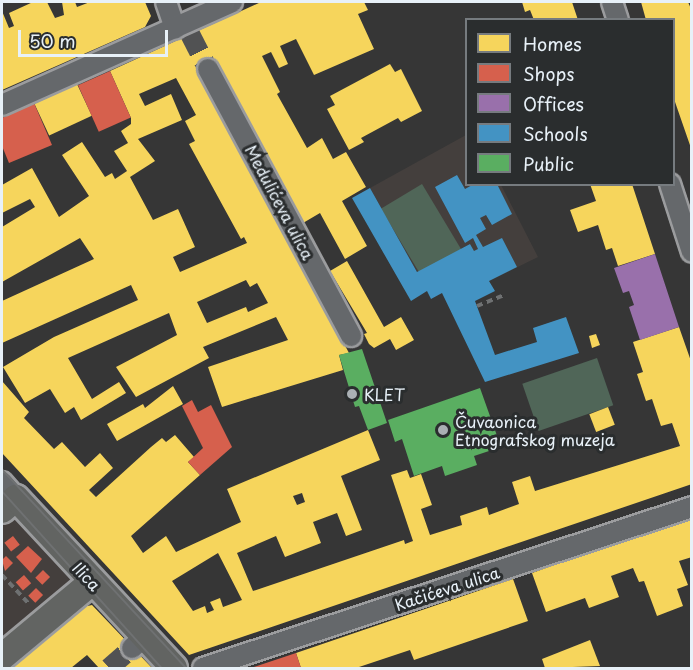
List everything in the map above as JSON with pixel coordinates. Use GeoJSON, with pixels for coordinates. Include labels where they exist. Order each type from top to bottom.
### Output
{"type":"FeatureCollection","features":[{"type":"Feature","properties":{"kind":"main road","name":"Ilica"},"geometry":{"type":"LineString","coordinates":[[6,497],[92,582],[138,642],[174,669]]}},
{"type":"Feature","properties":{"kind":"main road"},"geometry":{"type":"LineString","coordinates":[[2,657],[92,582]]}},
{"type":"Feature","properties":{"kind":"street"},"geometry":{"type":"LineString","coordinates":[[166,2],[184,28]]}},
{"type":"Feature","properties":{"kind":"street"},"geometry":{"type":"LineString","coordinates":[[2,105],[184,28],[232,2]]}},
{"type":"Feature","properties":{"kind":"street"},"geometry":{"type":"LineString","coordinates":[[612,2],[617,18]]}},
{"type":"Feature","properties":{"kind":"street","name":"Medulićeva ulica"},"geometry":{"type":"LineString","coordinates":[[208,69],[351,336]]}},
{"type":"Feature","properties":{"kind":"street"},"geometry":{"type":"LineString","coordinates":[[671,186],[692,252]]}},
{"type":"Feature","properties":{"kind":"street","name":"Kačićeva ulica"},"geometry":{"type":"LineString","coordinates":[[203,669],[692,507]]}},
{"type":"Feature","properties":{"kind":"path"},"geometry":{"type":"LineString","coordinates":[[477,306],[504,295]]}},
{"type":"Feature","properties":{"kind":"path"},"geometry":{"type":"LineString","coordinates":[[2,575],[35,610]]}},
{"type":"Feature","properties":{"kind":"shaded area"},"geometry":{"type":"Polygon","coordinates":[[[465,136],[465,186],[502,186],[538,257],[489,281],[470,244],[417,272],[370,188],[465,136]]]}},
{"type":"Feature","properties":{"kind":"shaded area"},"geometry":{"type":"Polygon","coordinates":[[[14,515],[78,582],[48,609],[44,605],[2,640],[2,521],[14,515]]]}},
{"type":"Feature","properties":{"kind":"green space"},"geometry":{"type":"Polygon","coordinates":[[[422,184],[461,249],[420,274],[381,209],[422,184]]]}},
{"type":"Feature","properties":{"kind":"green space"},"geometry":{"type":"Polygon","coordinates":[[[597,358],[613,405],[539,431],[522,384],[597,358]]]}},
{"type":"Feature","properties":{"kind":"building: Homes"},"geometry":{"type":"Polygon","coordinates":[[[33,2],[47,2],[55,18],[64,15],[62,2],[75,2],[77,7],[90,2],[145,2],[151,16],[145,27],[2,90],[2,11],[9,28],[14,26],[9,13],[33,2]]]}},
{"type":"Feature","properties":{"kind":"building: Homes"},"geometry":{"type":"Polygon","coordinates":[[[261,2],[364,2],[368,10],[358,14],[374,49],[314,75],[296,39],[280,46],[288,64],[279,68],[271,52],[262,56],[280,92],[277,94],[307,148],[322,138],[333,159],[346,152],[366,187],[342,201],[367,246],[345,259],[320,213],[303,223],[214,66],[199,73],[349,353],[339,355],[343,370],[222,407],[208,367],[288,340],[276,317],[203,347],[209,358],[136,397],[116,367],[177,335],[169,313],[68,358],[92,399],[119,382],[126,393],[81,420],[74,407],[65,413],[50,389],[25,403],[3,367],[54,337],[138,300],[131,285],[2,343],[2,301],[94,259],[80,238],[2,282],[2,227],[35,207],[30,199],[2,213],[2,185],[32,168],[59,217],[89,196],[62,155],[82,142],[105,177],[112,173],[115,179],[127,171],[114,151],[128,143],[121,131],[131,124],[131,118],[110,71],[261,2]],[[176,78],[139,94],[145,106],[171,94],[182,120],[138,139],[155,161],[130,177],[153,220],[178,209],[195,247],[173,257],[180,272],[247,243],[244,237],[241,239],[189,144],[195,141],[185,121],[196,115],[176,78]],[[246,280],[197,302],[207,323],[246,307],[248,312],[268,303],[257,283],[250,287],[246,280]]]}},
{"type":"Feature","properties":{"kind":"building: Homes"},"geometry":{"type":"Polygon","coordinates":[[[522,2],[572,2],[577,18],[533,18],[530,10],[525,12],[522,2]]]}},
{"type":"Feature","properties":{"kind":"building: Homes"},"geometry":{"type":"Polygon","coordinates":[[[641,2],[688,2],[692,11],[692,151],[675,102],[675,18],[645,18],[641,2]]]}},
{"type":"Feature","properties":{"kind":"building: Homes"},"geometry":{"type":"Polygon","coordinates":[[[390,64],[395,72],[401,69],[422,111],[401,122],[398,118],[361,138],[364,142],[349,150],[327,109],[335,105],[330,96],[390,64]]]}},
{"type":"Feature","properties":{"kind":"building: Homes"},"geometry":{"type":"Polygon","coordinates":[[[77,84],[92,116],[49,136],[34,104],[77,84]]]}},
{"type":"Feature","properties":{"kind":"building: Homes"},"geometry":{"type":"Polygon","coordinates":[[[591,186],[633,186],[655,254],[618,266],[612,248],[606,250],[598,225],[578,232],[570,210],[596,201],[591,186]]]}},
{"type":"Feature","properties":{"kind":"building: Homes"},"geometry":{"type":"Polygon","coordinates":[[[347,261],[384,327],[401,317],[414,340],[396,350],[390,339],[374,348],[369,344],[364,334],[367,333],[330,271],[347,261]]]}},
{"type":"Feature","properties":{"kind":"building: Homes"},"geometry":{"type":"Polygon","coordinates":[[[679,327],[692,364],[692,484],[189,655],[2,453],[2,381],[29,412],[24,418],[54,449],[62,442],[85,467],[100,453],[113,468],[89,490],[96,497],[162,438],[166,442],[175,435],[194,457],[188,462],[200,475],[131,536],[143,553],[166,536],[176,552],[241,522],[227,489],[368,430],[380,460],[341,476],[362,530],[346,536],[337,513],[313,522],[321,543],[285,557],[276,536],[237,553],[253,591],[404,540],[405,544],[413,541],[391,475],[407,470],[410,478],[421,474],[432,505],[421,509],[430,535],[462,525],[460,516],[487,507],[489,515],[519,504],[512,482],[530,476],[535,491],[680,446],[672,423],[661,426],[652,399],[646,401],[637,374],[643,372],[633,342],[679,327]],[[302,493],[293,496],[297,505],[305,502],[302,493]],[[218,553],[172,581],[193,611],[205,606],[207,613],[214,610],[210,602],[220,598],[223,607],[242,600],[218,553]]]}},
{"type":"Feature","properties":{"kind":"building: Homes"},"geometry":{"type":"Polygon","coordinates":[[[596,334],[600,345],[592,348],[589,336],[596,334]]]}},
{"type":"Feature","properties":{"kind":"building: Homes"},"geometry":{"type":"Polygon","coordinates":[[[173,386],[183,404],[117,441],[107,424],[143,404],[145,408],[173,386]]]}},
{"type":"Feature","properties":{"kind":"building: Homes"},"geometry":{"type":"Polygon","coordinates":[[[608,407],[615,425],[596,432],[589,414],[608,407]]]}},
{"type":"Feature","properties":{"kind":"building: Homes"},"geometry":{"type":"Polygon","coordinates":[[[692,516],[692,557],[679,561],[688,585],[677,589],[683,606],[657,616],[644,581],[639,582],[633,568],[611,576],[619,597],[589,608],[585,598],[546,612],[532,573],[692,516]]]}},
{"type":"Feature","properties":{"kind":"building: Homes"},"geometry":{"type":"Polygon","coordinates":[[[513,579],[528,621],[414,660],[410,650],[356,668],[301,668],[296,653],[513,579]]]}},
{"type":"Feature","properties":{"kind":"building: Homes"},"geometry":{"type":"Polygon","coordinates":[[[92,605],[152,668],[99,668],[87,655],[71,668],[2,668],[74,609],[92,605]]]}},
{"type":"Feature","properties":{"kind":"building: Homes"},"geometry":{"type":"Polygon","coordinates":[[[590,640],[600,666],[545,668],[542,659],[590,640]]]}},
{"type":"Feature","properties":{"kind":"building: Shops"},"geometry":{"type":"Polygon","coordinates":[[[110,71],[131,118],[99,132],[78,85],[110,71]]]}},
{"type":"Feature","properties":{"kind":"building: Shops"},"geometry":{"type":"Polygon","coordinates":[[[34,103],[52,145],[9,163],[2,146],[2,118],[34,103]]]}},
{"type":"Feature","properties":{"kind":"building: Shops"},"geometry":{"type":"Polygon","coordinates":[[[192,400],[198,412],[211,405],[232,447],[200,475],[188,462],[203,448],[182,406],[192,400]]]}},
{"type":"Feature","properties":{"kind":"building: Shops"},"geometry":{"type":"Polygon","coordinates":[[[13,536],[20,545],[11,551],[4,543],[13,536]]]}},
{"type":"Feature","properties":{"kind":"building: Shops"},"geometry":{"type":"Polygon","coordinates":[[[28,546],[42,559],[31,573],[16,557],[28,546]]]}},
{"type":"Feature","properties":{"kind":"building: Shops"},"geometry":{"type":"Polygon","coordinates":[[[6,556],[13,563],[5,571],[2,560],[6,556]]]}},
{"type":"Feature","properties":{"kind":"building: Shops"},"geometry":{"type":"Polygon","coordinates":[[[43,570],[50,577],[42,585],[35,578],[43,570]]]}},
{"type":"Feature","properties":{"kind":"building: Shops"},"geometry":{"type":"Polygon","coordinates":[[[24,575],[31,583],[23,591],[16,582],[24,575]]]}},
{"type":"Feature","properties":{"kind":"building: Shops"},"geometry":{"type":"Polygon","coordinates":[[[36,588],[43,595],[35,603],[28,596],[36,588]]]}},
{"type":"Feature","properties":{"kind":"building: Shops"},"geometry":{"type":"Polygon","coordinates":[[[296,653],[301,668],[251,668],[296,653]]]}},
{"type":"Feature","properties":{"kind":"building: Offices"},"geometry":{"type":"Polygon","coordinates":[[[655,254],[679,327],[640,340],[629,307],[634,305],[629,291],[623,293],[614,268],[655,254]]]}},
{"type":"Feature","properties":{"kind":"building: Schools"},"geometry":{"type":"Polygon","coordinates":[[[457,175],[465,189],[470,186],[498,186],[512,214],[492,225],[486,215],[480,218],[486,229],[476,235],[483,247],[502,238],[517,267],[489,281],[495,291],[475,301],[495,355],[537,342],[533,328],[566,317],[579,353],[485,382],[442,293],[431,299],[427,291],[411,301],[352,198],[370,188],[417,272],[470,244],[474,251],[478,249],[473,238],[465,243],[435,187],[457,175]]]}},
{"type":"Feature","properties":{"kind":"building: Public"},"geometry":{"type":"Polygon","coordinates":[[[362,349],[387,423],[368,430],[359,406],[355,407],[339,355],[362,349]]]}},
{"type":"Feature","properties":{"kind":"building: Public","name":"Čuvaonica Etnografskog muzeja"},"geometry":{"type":"Polygon","coordinates":[[[480,388],[501,447],[474,456],[477,465],[445,476],[442,466],[414,476],[402,439],[395,442],[388,420],[480,388]]]}},
{"type":"Feature","properties":{"kind":"tunnel"},"geometry":{"type":"LineString","coordinates":[[190,34],[208,69]]}},
{"type":"Feature","properties":{"kind":"tunnel"},"geometry":{"type":"LineString","coordinates":[[109,668],[132,648]]}},
{"type":"Feature","properties":{"kind":"tram line"},"geometry":{"type":"LineString","coordinates":[[2,469],[186,668]]}},
{"type":"Feature","properties":{"kind":"tram line"},"geometry":{"type":"LineString","coordinates":[[2,491],[162,668]]}},
{"type":"Feature","properties":{"kind":"place","name":"KLET"},"geometry":{"type":"Point","coordinates":[352,394]}},
{"type":"Feature","properties":{"kind":"place","name":"Čuvaonica Etnografskog muzeja"},"geometry":{"type":"Point","coordinates":[443,430]}}]}
